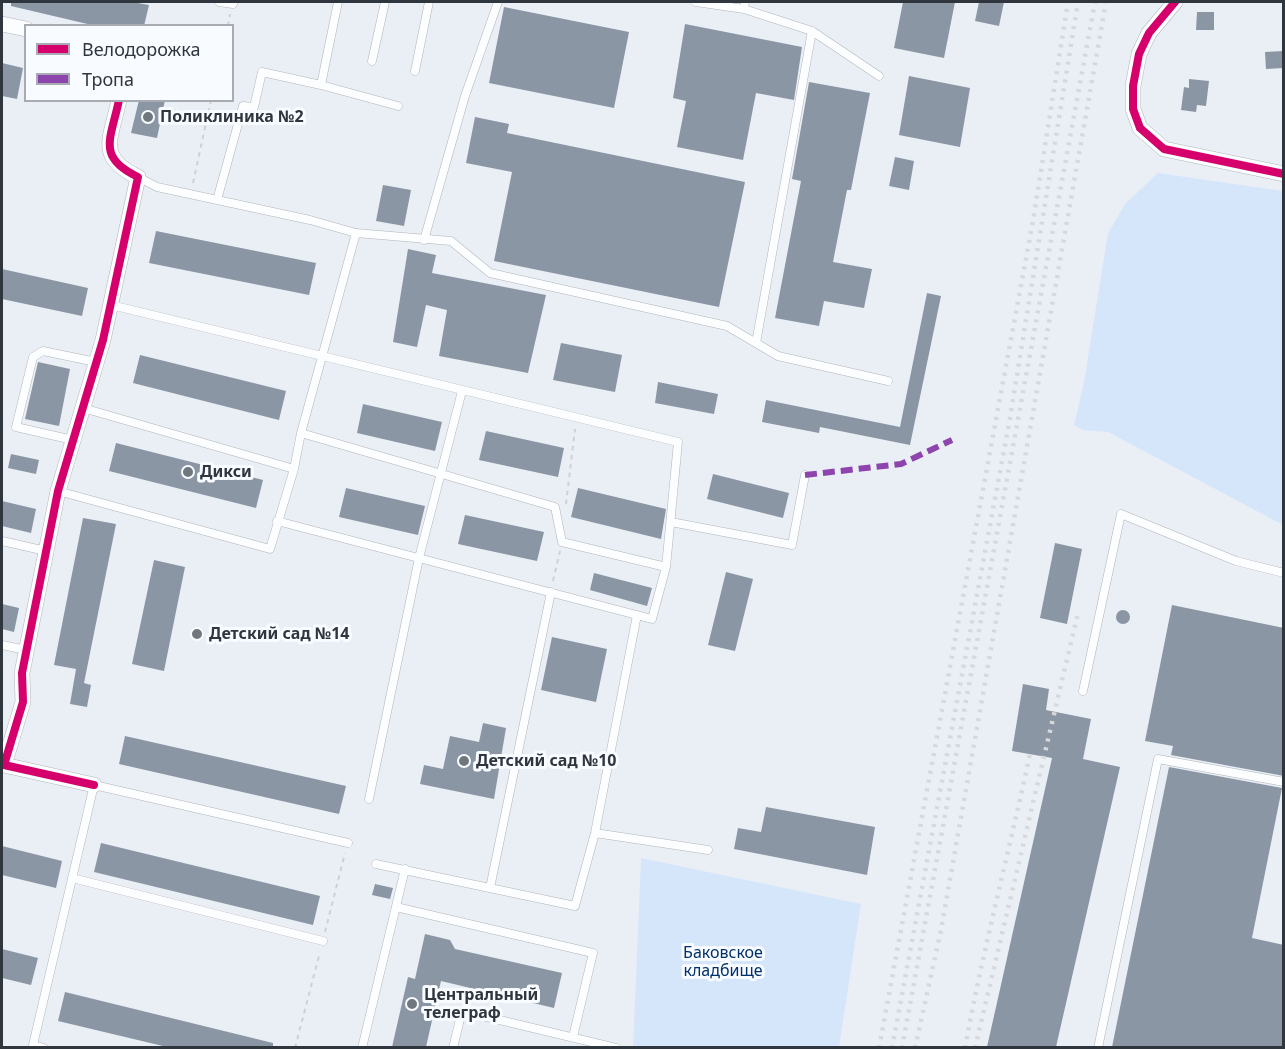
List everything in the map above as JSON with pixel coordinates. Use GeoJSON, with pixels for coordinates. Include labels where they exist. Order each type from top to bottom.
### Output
{"type":"FeatureCollection","features":[{"type":"Feature","properties":{"kind":"street"},"geometry":{"type":"LineString","coordinates":[[1175,2],[1149,33],[1139,54],[1133,86],[1133,109],[1140,128],[1164,149],[1284,174]]}},
{"type":"Feature","properties":{"kind":"street"},"geometry":{"type":"LineString","coordinates":[[2,24],[24,29]]}},
{"type":"Feature","properties":{"kind":"street"},"geometry":{"type":"LineString","coordinates":[[94,785],[3,764],[23,702],[22,673],[58,491],[111,304],[138,177],[120,169],[112,160],[109,147],[119,102]]}},
{"type":"Feature","properties":{"kind":"lane"},"geometry":{"type":"LineString","coordinates":[[219,2],[232,4]]}},
{"type":"Feature","properties":{"kind":"lane"},"geometry":{"type":"LineString","coordinates":[[321,85],[338,2]]}},
{"type":"Feature","properties":{"kind":"lane"},"geometry":{"type":"LineString","coordinates":[[372,61],[385,2]]}},
{"type":"Feature","properties":{"kind":"lane"},"geometry":{"type":"LineString","coordinates":[[415,71],[429,2]]}},
{"type":"Feature","properties":{"kind":"lane"},"geometry":{"type":"LineString","coordinates":[[424,240],[465,96],[498,2]]}},
{"type":"Feature","properties":{"kind":"lane"},"geometry":{"type":"LineString","coordinates":[[696,2],[744,5],[812,31],[879,76]]}},
{"type":"Feature","properties":{"kind":"lane"},"geometry":{"type":"LineString","coordinates":[[756,343],[812,31]]}},
{"type":"Feature","properties":{"kind":"lane"},"geometry":{"type":"LineString","coordinates":[[217,200],[243,106],[254,107],[262,72],[398,106]]}},
{"type":"Feature","properties":{"kind":"lane"},"geometry":{"type":"LineString","coordinates":[[138,177],[158,187],[356,233],[452,241],[490,273],[727,326],[778,356],[888,381]]}},
{"type":"Feature","properties":{"kind":"lane"},"geometry":{"type":"LineString","coordinates":[[58,491],[270,549],[294,469],[301,433],[356,233]]}},
{"type":"Feature","properties":{"kind":"lane"},"geometry":{"type":"LineString","coordinates":[[111,304],[321,358],[678,442],[666,567],[651,619],[277,521]]}},
{"type":"Feature","properties":{"kind":"lane"},"geometry":{"type":"LineString","coordinates":[[73,440],[16,427],[33,357],[43,351],[96,362]]}},
{"type":"Feature","properties":{"kind":"lane"},"geometry":{"type":"LineString","coordinates":[[369,799],[419,558],[462,391]]}},
{"type":"Feature","properties":{"kind":"lane"},"geometry":{"type":"LineString","coordinates":[[83,408],[294,469]]}},
{"type":"Feature","properties":{"kind":"lane"},"geometry":{"type":"LineString","coordinates":[[301,433],[555,507],[562,542],[666,567]]}},
{"type":"Feature","properties":{"kind":"lane"},"geometry":{"type":"LineString","coordinates":[[671,522],[792,545],[805,475]]}},
{"type":"Feature","properties":{"kind":"lane"},"geometry":{"type":"LineString","coordinates":[[1083,691],[1121,514],[1236,561],[1284,573]]}},
{"type":"Feature","properties":{"kind":"lane"},"geometry":{"type":"LineString","coordinates":[[2,541],[46,551]]}},
{"type":"Feature","properties":{"kind":"lane"},"geometry":{"type":"LineString","coordinates":[[490,888],[550,592]]}},
{"type":"Feature","properties":{"kind":"lane"},"geometry":{"type":"LineString","coordinates":[[376,864],[575,906],[595,833],[637,615]]}},
{"type":"Feature","properties":{"kind":"lane"},"geometry":{"type":"LineString","coordinates":[[2,645],[27,650]]}},
{"type":"Feature","properties":{"kind":"lane"},"geometry":{"type":"LineString","coordinates":[[1098,1047],[1158,759],[1284,782]]}},
{"type":"Feature","properties":{"kind":"lane"},"geometry":{"type":"LineString","coordinates":[[44,1047],[33,1045],[94,785],[348,843]]}},
{"type":"Feature","properties":{"kind":"lane"},"geometry":{"type":"LineString","coordinates":[[595,833],[708,850]]}},
{"type":"Feature","properties":{"kind":"lane"},"geometry":{"type":"LineString","coordinates":[[362,1047],[405,869]]}},
{"type":"Feature","properties":{"kind":"lane"},"geometry":{"type":"LineString","coordinates":[[72,878],[323,941]]}},
{"type":"Feature","properties":{"kind":"lane"},"geometry":{"type":"LineString","coordinates":[[396,907],[593,953],[573,1037]]}},
{"type":"Feature","properties":{"kind":"lane"},"geometry":{"type":"LineString","coordinates":[[453,1047],[462,1011],[616,1047]]}},
{"type":"Feature","properties":{"kind":"path"},"geometry":{"type":"LineString","coordinates":[[190,194],[211,102]]}},
{"type":"Feature","properties":{"kind":"green space"},"geometry":{"type":"Polygon","coordinates":[[[1158,173],[1283,191],[1283,525],[1108,432],[1083,430],[1074,425],[1084,382],[1108,233],[1125,204],[1158,173]]]}},
{"type":"Feature","properties":{"kind":"green space","name":"Баковское кладбище"},"geometry":{"type":"Polygon","coordinates":[[[641,858],[861,904],[839,1047],[633,1047],[641,858]]]}},
{"type":"Feature","properties":{"kind":"building"},"geometry":{"type":"Polygon","coordinates":[[[11,2],[132,2],[149,5],[144,24],[88,24],[11,6],[11,2]]]}},
{"type":"Feature","properties":{"kind":"building"},"geometry":{"type":"Polygon","coordinates":[[[903,2],[955,2],[944,58],[894,48],[903,2]]]}},
{"type":"Feature","properties":{"kind":"building"},"geometry":{"type":"Polygon","coordinates":[[[979,2],[1004,2],[999,26],[975,21],[979,2]]]}},
{"type":"Feature","properties":{"kind":"building"},"geometry":{"type":"Polygon","coordinates":[[[504,7],[629,32],[614,108],[489,83],[504,7]]]}},
{"type":"Feature","properties":{"kind":"building"},"geometry":{"type":"Polygon","coordinates":[[[1197,12],[1214,12],[1214,30],[1196,30],[1197,12]]]}},
{"type":"Feature","properties":{"kind":"building"},"geometry":{"type":"Polygon","coordinates":[[[685,24],[802,47],[794,100],[756,93],[743,160],[677,147],[686,101],[673,98],[685,24]]]}},
{"type":"Feature","properties":{"kind":"building"},"geometry":{"type":"Polygon","coordinates":[[[1283,51],[1284,68],[1266,69],[1265,52],[1283,51]]]}},
{"type":"Feature","properties":{"kind":"building"},"geometry":{"type":"Polygon","coordinates":[[[2,63],[23,68],[17,99],[2,96],[2,63]]]}},
{"type":"Feature","properties":{"kind":"building"},"geometry":{"type":"Polygon","coordinates":[[[909,76],[970,88],[960,147],[899,135],[909,76]]]}},
{"type":"Feature","properties":{"kind":"building"},"geometry":{"type":"Polygon","coordinates":[[[1189,79],[1209,81],[1206,106],[1197,105],[1196,112],[1181,110],[1184,87],[1189,88],[1189,79]]]}},
{"type":"Feature","properties":{"kind":"building"},"geometry":{"type":"Polygon","coordinates":[[[809,82],[870,93],[851,190],[847,190],[833,262],[872,269],[864,308],[824,301],[819,326],[775,318],[801,181],[792,179],[809,82]]]}},
{"type":"Feature","properties":{"kind":"building","name":"Поликлиника №2"},"geometry":{"type":"Polygon","coordinates":[[[139,102],[165,102],[157,138],[131,133],[139,102]]]}},
{"type":"Feature","properties":{"kind":"building"},"geometry":{"type":"Polygon","coordinates":[[[475,117],[509,124],[507,133],[745,182],[719,307],[494,261],[512,172],[466,163],[475,117]]]}},
{"type":"Feature","properties":{"kind":"building"},"geometry":{"type":"Polygon","coordinates":[[[895,157],[914,161],[909,190],[889,186],[895,157]]]}},
{"type":"Feature","properties":{"kind":"building"},"geometry":{"type":"Polygon","coordinates":[[[383,185],[411,190],[404,226],[376,221],[383,185]]]}},
{"type":"Feature","properties":{"kind":"building"},"geometry":{"type":"Polygon","coordinates":[[[156,231],[316,263],[309,295],[149,263],[156,231]]]}},
{"type":"Feature","properties":{"kind":"building"},"geometry":{"type":"Polygon","coordinates":[[[408,249],[436,255],[432,273],[546,295],[528,373],[439,356],[447,310],[426,305],[417,347],[393,342],[408,249]]]}},
{"type":"Feature","properties":{"kind":"building"},"geometry":{"type":"Polygon","coordinates":[[[2,269],[88,288],[82,316],[2,299],[2,269]]]}},
{"type":"Feature","properties":{"kind":"building"},"geometry":{"type":"Polygon","coordinates":[[[927,293],[941,296],[910,445],[820,427],[819,433],[762,422],[766,400],[900,427],[927,293]]]}},
{"type":"Feature","properties":{"kind":"building"},"geometry":{"type":"Polygon","coordinates":[[[561,343],[622,355],[615,392],[553,380],[561,343]]]}},
{"type":"Feature","properties":{"kind":"building"},"geometry":{"type":"Polygon","coordinates":[[[140,355],[286,391],[279,420],[133,383],[140,355]]]}},
{"type":"Feature","properties":{"kind":"building"},"geometry":{"type":"Polygon","coordinates":[[[38,362],[70,369],[59,426],[25,419],[38,362]]]}},
{"type":"Feature","properties":{"kind":"building"},"geometry":{"type":"Polygon","coordinates":[[[658,382],[718,394],[714,414],[655,403],[658,382]]]}},
{"type":"Feature","properties":{"kind":"building"},"geometry":{"type":"Polygon","coordinates":[[[363,404],[442,422],[435,451],[357,433],[363,404]]]}},
{"type":"Feature","properties":{"kind":"building"},"geometry":{"type":"Polygon","coordinates":[[[486,431],[564,448],[558,477],[479,460],[486,431]]]}},
{"type":"Feature","properties":{"kind":"building"},"geometry":{"type":"Polygon","coordinates":[[[116,443],[263,480],[256,508],[109,471],[116,443]]]}},
{"type":"Feature","properties":{"kind":"building"},"geometry":{"type":"Polygon","coordinates":[[[11,454],[39,460],[36,474],[8,468],[11,454]]]}},
{"type":"Feature","properties":{"kind":"building"},"geometry":{"type":"Polygon","coordinates":[[[713,474],[789,493],[783,518],[707,499],[713,474]]]}},
{"type":"Feature","properties":{"kind":"building"},"geometry":{"type":"Polygon","coordinates":[[[346,488],[425,506],[418,535],[339,517],[346,488]]]}},
{"type":"Feature","properties":{"kind":"building"},"geometry":{"type":"Polygon","coordinates":[[[578,488],[666,509],[661,539],[571,517],[578,488]]]}},
{"type":"Feature","properties":{"kind":"building"},"geometry":{"type":"Polygon","coordinates":[[[2,501],[36,509],[31,533],[2,526],[2,501]]]}},
{"type":"Feature","properties":{"kind":"building"},"geometry":{"type":"Polygon","coordinates":[[[465,515],[544,532],[537,561],[458,544],[465,515]]]}},
{"type":"Feature","properties":{"kind":"building"},"geometry":{"type":"Polygon","coordinates":[[[83,518],[116,524],[84,683],[91,685],[87,707],[70,704],[76,669],[54,665],[83,518]]]}},
{"type":"Feature","properties":{"kind":"building"},"geometry":{"type":"Polygon","coordinates":[[[1055,543],[1082,549],[1067,624],[1040,618],[1055,543]]]}},
{"type":"Feature","properties":{"kind":"building"},"geometry":{"type":"Polygon","coordinates":[[[154,560],[185,567],[164,671],[132,664],[154,560]]]}},
{"type":"Feature","properties":{"kind":"building"},"geometry":{"type":"Polygon","coordinates":[[[726,572],[753,579],[735,651],[708,645],[726,572]]]}},
{"type":"Feature","properties":{"kind":"building"},"geometry":{"type":"Polygon","coordinates":[[[594,573],[652,588],[647,606],[590,590],[594,573]]]}},
{"type":"Feature","properties":{"kind":"building"},"geometry":{"type":"Polygon","coordinates":[[[2,604],[19,608],[14,632],[2,629],[2,604]]]}},
{"type":"Feature","properties":{"kind":"building"},"geometry":{"type":"Polygon","coordinates":[[[1172,605],[1284,628],[1284,776],[1171,755],[1173,746],[1145,741],[1172,605]]]}},
{"type":"Feature","properties":{"kind":"building"},"geometry":{"type":"Polygon","coordinates":[[[1123,610],[1128,612],[1130,617],[1128,622],[1123,624],[1118,622],[1116,617],[1118,612],[1123,610]]]}},
{"type":"Feature","properties":{"kind":"building"},"geometry":{"type":"Polygon","coordinates":[[[552,637],[607,649],[596,702],[541,690],[552,637]]]}},
{"type":"Feature","properties":{"kind":"building"},"geometry":{"type":"Polygon","coordinates":[[[1023,684],[1049,689],[1046,710],[1091,719],[1083,759],[1120,767],[1056,1047],[987,1047],[1052,758],[1012,751],[1023,684]]]}},
{"type":"Feature","properties":{"kind":"building","name":"Детский сад №10"},"geometry":{"type":"Polygon","coordinates":[[[483,723],[506,728],[494,799],[420,784],[424,765],[443,769],[450,736],[479,742],[483,723]]]}},
{"type":"Feature","properties":{"kind":"building"},"geometry":{"type":"Polygon","coordinates":[[[125,736],[346,786],[339,814],[119,764],[125,736]]]}},
{"type":"Feature","properties":{"kind":"building"},"geometry":{"type":"Polygon","coordinates":[[[1169,767],[1282,788],[1252,938],[1284,945],[1284,1047],[1112,1047],[1169,767]]]}},
{"type":"Feature","properties":{"kind":"building"},"geometry":{"type":"Polygon","coordinates":[[[766,807],[875,827],[867,875],[734,849],[738,828],[761,832],[766,807]]]}},
{"type":"Feature","properties":{"kind":"building"},"geometry":{"type":"Polygon","coordinates":[[[101,843],[320,896],[313,925],[94,872],[101,843]]]}},
{"type":"Feature","properties":{"kind":"building"},"geometry":{"type":"Polygon","coordinates":[[[2,846],[62,861],[56,888],[2,875],[2,846]]]}},
{"type":"Feature","properties":{"kind":"building"},"geometry":{"type":"Polygon","coordinates":[[[375,884],[393,888],[390,899],[372,895],[375,884]]]}},
{"type":"Feature","properties":{"kind":"building"},"geometry":{"type":"Polygon","coordinates":[[[425,934],[450,940],[455,949],[562,973],[554,1008],[441,981],[426,1047],[392,1047],[408,977],[415,979],[425,934]]]}},
{"type":"Feature","properties":{"kind":"building"},"geometry":{"type":"Polygon","coordinates":[[[2,949],[38,958],[31,985],[2,978],[2,949]]]}},
{"type":"Feature","properties":{"kind":"building"},"geometry":{"type":"Polygon","coordinates":[[[65,992],[273,1043],[273,1047],[167,1047],[58,1021],[65,992]]]}},
{"type":"Feature","properties":{"kind":"railway"},"geometry":{"type":"LineString","coordinates":[[879,1048],[1033,221],[1068,2]]}},
{"type":"Feature","properties":{"kind":"railway"},"geometry":{"type":"LineString","coordinates":[[892,1048],[1009,424],[1078,2]]}},
{"type":"Feature","properties":{"kind":"railway"},"geometry":{"type":"LineString","coordinates":[[902,1048],[1095,2]]}},
{"type":"Feature","properties":{"kind":"railway"},"geometry":{"type":"LineString","coordinates":[[915,1048],[941,930],[1106,2]]}},
{"type":"Feature","properties":{"kind":"railway"},"geometry":{"type":"LineString","coordinates":[[975,1048],[1078,613]]}},
{"type":"Feature","properties":{"kind":"railway"},"geometry":{"type":"LineString","coordinates":[[965,1048],[1030,754]]}},
{"type":"Feature","properties":{"kind":"marked path"},"geometry":{"type":"LineString","coordinates":[[805,475],[901,464],[952,440]]}},
{"type":"Feature","properties":{"kind":"cycle path"},"geometry":{"type":"LineString","coordinates":[[1175,2],[1149,33],[1139,54],[1133,86],[1133,109],[1140,128],[1164,149],[1284,174]]}},
{"type":"Feature","properties":{"kind":"cycle path"},"geometry":{"type":"LineString","coordinates":[[94,785],[4,765],[23,702],[22,673],[58,491],[103,340],[138,177],[125,170],[111,154],[110,136],[118,102]]}},
{"type":"Feature","properties":{"kind":"place","name":"Поликлиника №2"},"geometry":{"type":"Point","coordinates":[148,117]}},
{"type":"Feature","properties":{"kind":"place","name":"Дикси"},"geometry":{"type":"Point","coordinates":[188,472]}},
{"type":"Feature","properties":{"kind":"place","name":"Детский сад №14"},"geometry":{"type":"Point","coordinates":[197,634]}},
{"type":"Feature","properties":{"kind":"place","name":"Детский сад №10"},"geometry":{"type":"Point","coordinates":[464,761]}},
{"type":"Feature","properties":{"kind":"place","name":"Центральный телеграф"},"geometry":{"type":"Point","coordinates":[412,1004]}}]}
